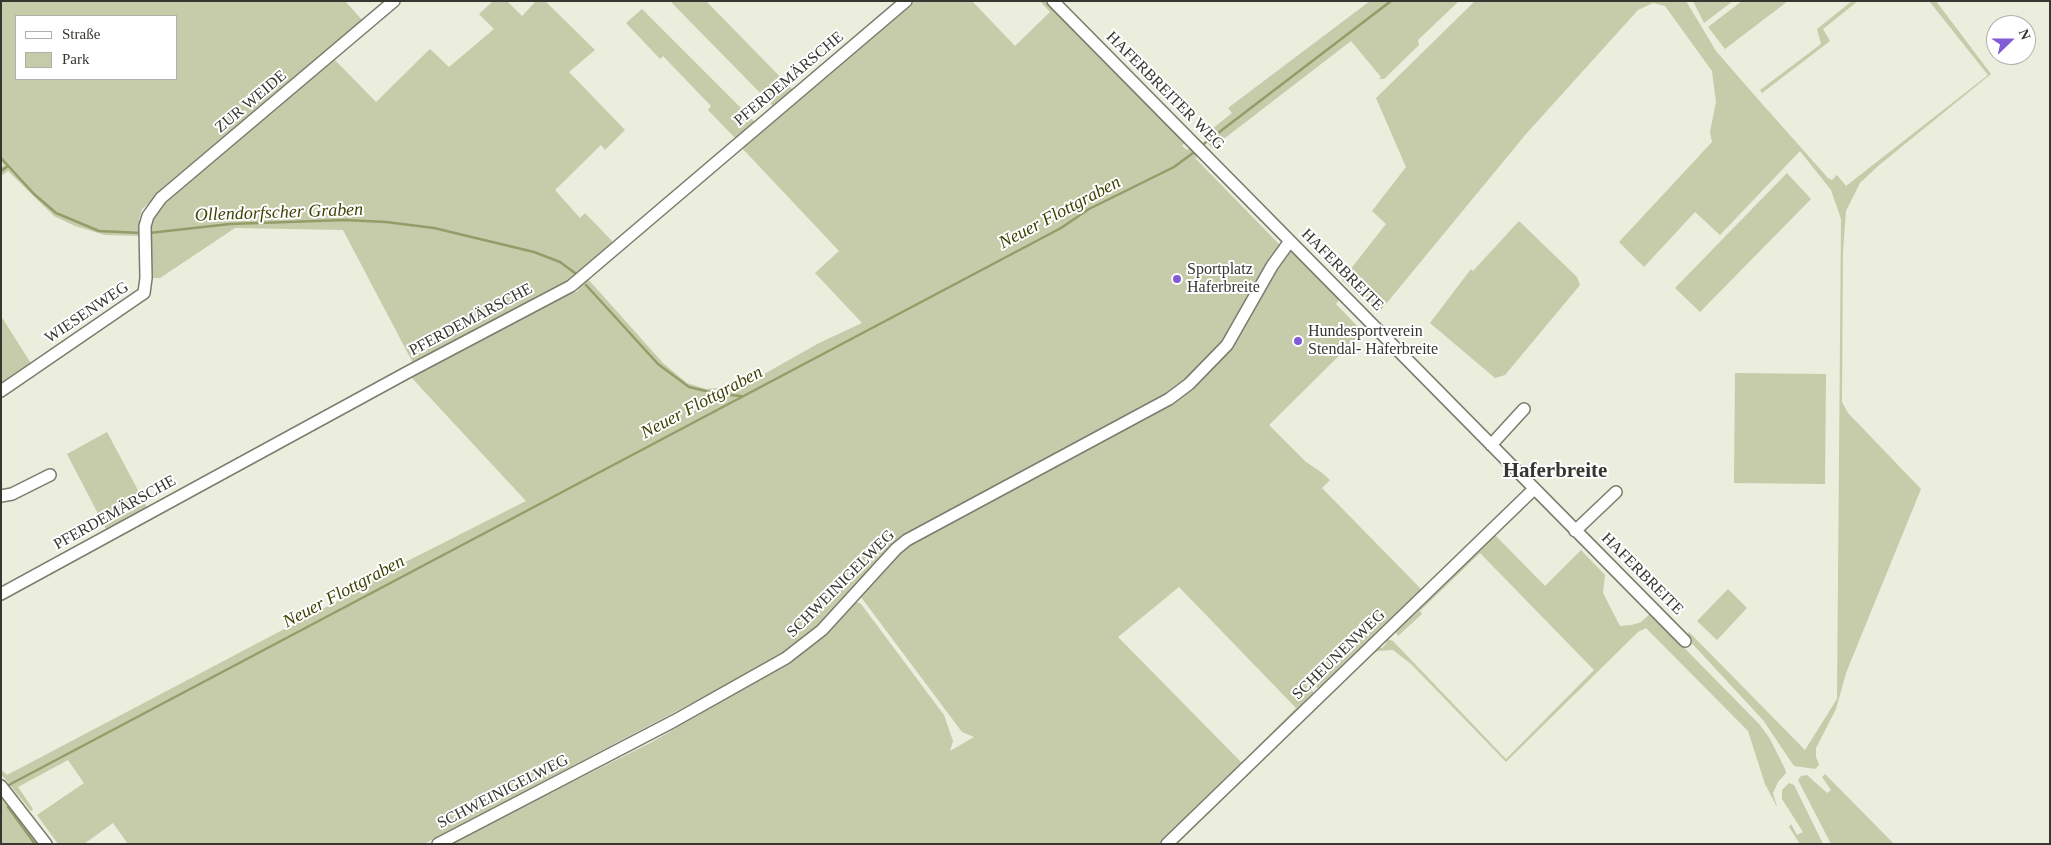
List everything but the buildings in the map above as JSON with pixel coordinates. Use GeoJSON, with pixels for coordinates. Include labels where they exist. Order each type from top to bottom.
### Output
{"type":"FeatureCollection","features":[{"type":"Feature","properties":{"kind":"street","name":"ZUR WEIDE"},"geometry":{"type":"LineString","coordinates":[[145,231],[148,216],[161,198],[394,1]]}},
{"type":"Feature","properties":{"kind":"street","name":"PFERDEMÄRSCHE"},"geometry":{"type":"LineString","coordinates":[[1,594],[408,372],[571,286],[906,1]]}},
{"type":"Feature","properties":{"kind":"street","name":"HAFERBREITER WEG"},"geometry":{"type":"LineString","coordinates":[[1053,1],[1255,204]]}},
{"type":"Feature","properties":{"kind":"street","name":"HAFERBREITE"},"geometry":{"type":"LineString","coordinates":[[1255,204],[1685,641]]}},
{"type":"Feature","properties":{"kind":"street","name":"WIESENWEG"},"geometry":{"type":"LineString","coordinates":[[1,391],[144,294],[146,278],[145,231]]}},
{"type":"Feature","properties":{"kind":"street","name":"SCHWEINIGELWEG"},"geometry":{"type":"LineString","coordinates":[[438,844],[665,725],[786,658],[822,630],[896,549],[907,540],[1169,399],[1202,372],[1227,345],[1272,266],[1290,241]]}},
{"type":"Feature","properties":{"kind":"street"},"geometry":{"type":"LineString","coordinates":[[1491,445],[1524,409]]}},
{"type":"Feature","properties":{"kind":"street"},"geometry":{"type":"LineString","coordinates":[[2,494],[12,494],[50,475]]}},
{"type":"Feature","properties":{"kind":"street","name":"SCHEUNENWEG"},"geometry":{"type":"LineString","coordinates":[[1167,844],[1534,489]]}},
{"type":"Feature","properties":{"kind":"street","name":"HAFERBREITE"},"geometry":{"type":"LineString","coordinates":[[1575,530],[1616,492]]}},
{"type":"Feature","properties":{"kind":"street"},"geometry":{"type":"LineString","coordinates":[[5,790],[46,844]]}},
{"type":"Feature","properties":{"kind":"green space"},"geometry":{"type":"Polygon","coordinates":[[[1,1],[345,1],[363,21],[142,209],[139,219],[140,236],[105,235],[75,226],[54,216],[8,171],[1,176],[1,168],[4,165],[1,162],[1,1]]]}},
{"type":"Feature","properties":{"kind":"green space"},"geometry":{"type":"Polygon","coordinates":[[[493,1],[507,1],[522,16],[536,1],[545,1],[595,50],[569,72],[625,130],[605,150],[601,145],[555,190],[580,218],[585,213],[613,242],[573,277],[413,363],[343,230],[235,228],[160,278],[151,278],[151,219],[163,205],[334,59],[376,102],[430,49],[449,67],[494,29],[479,14],[493,1]]]}},
{"type":"Feature","properties":{"kind":"green space"},"geometry":{"type":"Polygon","coordinates":[[[670,1],[706,1],[793,90],[773,106],[670,1]]]}},
{"type":"Feature","properties":{"kind":"green space"},"geometry":{"type":"Polygon","coordinates":[[[912,1],[972,1],[1015,46],[1050,12],[1040,1],[1051,1],[1185,142],[1182,146],[1187,150],[1191,147],[1199,156],[1195,158],[1280,245],[1220,348],[1173,394],[908,535],[815,633],[779,657],[424,844],[128,844],[113,823],[84,844],[58,844],[37,815],[84,783],[68,760],[18,787],[33,809],[31,811],[1,774],[3,771],[7,775],[368,585],[366,582],[526,501],[410,376],[549,302],[578,291],[579,285],[587,278],[663,363],[687,383],[706,389],[743,386],[819,343],[862,323],[815,273],[839,251],[741,147],[912,1]]]}},
{"type":"Feature","properties":{"kind":"green space"},"geometry":{"type":"Polygon","coordinates":[[[1370,1],[1459,1],[1418,40],[1419,45],[1384,79],[1379,79],[1381,77],[1351,41],[1212,148],[1202,137],[1232,113],[1228,108],[1370,1]]]}},
{"type":"Feature","properties":{"kind":"green space"},"geometry":{"type":"Polygon","coordinates":[[[1475,1],[1686,1],[1716,51],[1828,178],[1832,180],[1837,175],[1846,186],[1988,75],[1929,1],[1936,1],[1991,74],[1878,166],[1860,183],[1846,211],[1843,252],[1842,402],[1848,413],[1921,489],[1846,673],[1836,709],[1816,748],[1816,757],[1819,765],[1815,769],[1794,766],[1763,720],[1686,637],[1689,632],[1805,750],[1837,699],[1841,219],[1831,190],[1800,151],[1720,235],[1695,212],[1644,267],[1619,242],[1712,142],[1710,132],[1716,102],[1712,71],[1665,6],[1653,3],[1638,10],[1526,134],[1381,310],[1376,312],[1342,280],[1386,224],[1372,211],[1406,167],[1376,98],[1475,1]]]}},
{"type":"Feature","properties":{"kind":"green space"},"geometry":{"type":"Polygon","coordinates":[[[1693,1],[1733,1],[1704,23],[1693,1]]]}},
{"type":"Feature","properties":{"kind":"green space"},"geometry":{"type":"Polygon","coordinates":[[[1742,1],[1788,1],[1725,49],[1708,27],[1742,1]]]}},
{"type":"Feature","properties":{"kind":"green space"},"geometry":{"type":"Polygon","coordinates":[[[1852,1],[1858,1],[1823,29],[1830,41],[1762,93],[1760,90],[1821,44],[1817,29],[1852,1]]]}},
{"type":"Feature","properties":{"kind":"green space"},"geometry":{"type":"Polygon","coordinates":[[[642,9],[755,122],[735,138],[708,110],[711,106],[663,56],[660,59],[626,23],[642,9]]]}},
{"type":"Feature","properties":{"kind":"green space"},"geometry":{"type":"Polygon","coordinates":[[[1787,173],[1811,199],[1700,312],[1675,288],[1787,173]]]}},
{"type":"Feature","properties":{"kind":"green space"},"geometry":{"type":"Polygon","coordinates":[[[1519,221],[1577,277],[1580,285],[1505,375],[1495,378],[1430,323],[1471,269],[1473,271],[1519,221]]]}},
{"type":"Feature","properties":{"kind":"green space"},"geometry":{"type":"Polygon","coordinates":[[[1292,250],[1340,299],[1336,304],[1363,332],[1269,425],[1306,462],[1330,480],[1322,488],[1421,589],[1427,583],[1429,585],[1322,690],[1314,686],[1311,689],[1315,694],[1252,758],[1248,756],[1296,708],[1179,587],[1118,637],[1241,762],[1245,759],[1246,761],[1163,844],[449,844],[652,742],[775,671],[817,642],[855,601],[861,604],[944,715],[953,741],[950,751],[974,737],[962,732],[861,597],[861,593],[899,549],[1051,465],[1207,370],[1275,266],[1292,250]]]}},
{"type":"Feature","properties":{"kind":"green space"},"geometry":{"type":"Polygon","coordinates":[[[1,316],[32,365],[1,386],[1,316]]]}},
{"type":"Feature","properties":{"kind":"green space"},"geometry":{"type":"Polygon","coordinates":[[[1735,373],[1826,374],[1825,484],[1734,483],[1735,373]]]}},
{"type":"Feature","properties":{"kind":"green space"},"geometry":{"type":"Polygon","coordinates":[[[107,432],[148,509],[107,531],[67,454],[107,432]]]}},
{"type":"Feature","properties":{"kind":"green space"},"geometry":{"type":"Polygon","coordinates":[[[1494,534],[1545,586],[1581,550],[1605,575],[1603,593],[1620,626],[1641,622],[1650,614],[1656,619],[1760,725],[1770,739],[1786,773],[1778,782],[1773,793],[1777,807],[1765,784],[1748,731],[1646,628],[1638,632],[1506,762],[1411,664],[1393,650],[1378,651],[1371,655],[1177,844],[1171,844],[1377,647],[1382,648],[1386,644],[1387,639],[1393,641],[1506,759],[1594,670],[1480,553],[1420,611],[1422,614],[1398,636],[1395,630],[1494,534]]]}},
{"type":"Feature","properties":{"kind":"green space"},"geometry":{"type":"Polygon","coordinates":[[[1728,589],[1747,608],[1717,640],[1697,621],[1728,589]]]}},
{"type":"Feature","properties":{"kind":"green space"},"geometry":{"type":"Polygon","coordinates":[[[1825,774],[1894,844],[1831,844],[1798,780],[1801,776],[1807,775],[1827,793],[1831,790],[1822,777],[1825,774]]]}},
{"type":"Feature","properties":{"kind":"green space"},"geometry":{"type":"Polygon","coordinates":[[[1789,783],[1794,785],[1823,844],[1800,844],[1789,827],[1791,824],[1797,835],[1803,832],[1782,799],[1782,790],[1789,783]]]}},
{"type":"Feature","properties":{"kind":"green space"},"geometry":{"type":"Polygon","coordinates":[[[1,797],[4,800],[6,798],[41,844],[1,844],[1,797]]]}},
{"type":"Feature","properties":{"kind":"waterway","name":"Neuer Flottgraben"},"geometry":{"type":"LineString","coordinates":[[1201,146],[1391,1]]}},
{"type":"Feature","properties":{"kind":"waterway","name":"Neuer Flottgraben"},"geometry":{"type":"LineString","coordinates":[[5,787],[1061,228],[1089,209],[1174,167],[1197,150]]}},
{"type":"Feature","properties":{"kind":"waterway","name":"Ollendorfscher Graben"},"geometry":{"type":"LineString","coordinates":[[1,158],[34,194],[56,213],[99,231],[141,233]]}},
{"type":"Feature","properties":{"kind":"waterway"},"geometry":{"type":"LineString","coordinates":[[1,171],[8,166]]}},
{"type":"Feature","properties":{"kind":"waterway","name":"Ollendorfscher Graben"},"geometry":{"type":"LineString","coordinates":[[149,233],[230,224],[345,220],[386,222],[434,228],[534,252],[560,262],[575,273]]}},
{"type":"Feature","properties":{"kind":"waterway","name":"Ollendorfscher Graben"},"geometry":{"type":"LineString","coordinates":[[586,285],[658,364],[689,387],[718,394],[741,396]]}},
{"type":"Feature","properties":{"kind":"waterway"},"geometry":{"type":"LineString","coordinates":[[8,807],[35,844]]}},
{"type":"Feature","properties":{"kind":"place","name":"Sportplatz Haferbreite"},"geometry":{"type":"Point","coordinates":[1177,279]}},
{"type":"Feature","properties":{"kind":"place","name":"Hundesportverein Stendal- Haferbreite"},"geometry":{"type":"Point","coordinates":[1298,341]}},
{"type":"Feature","properties":{"kind":"district","name":"Haferbreite"},"geometry":{"type":"Point","coordinates":[1555,472]}}]}
